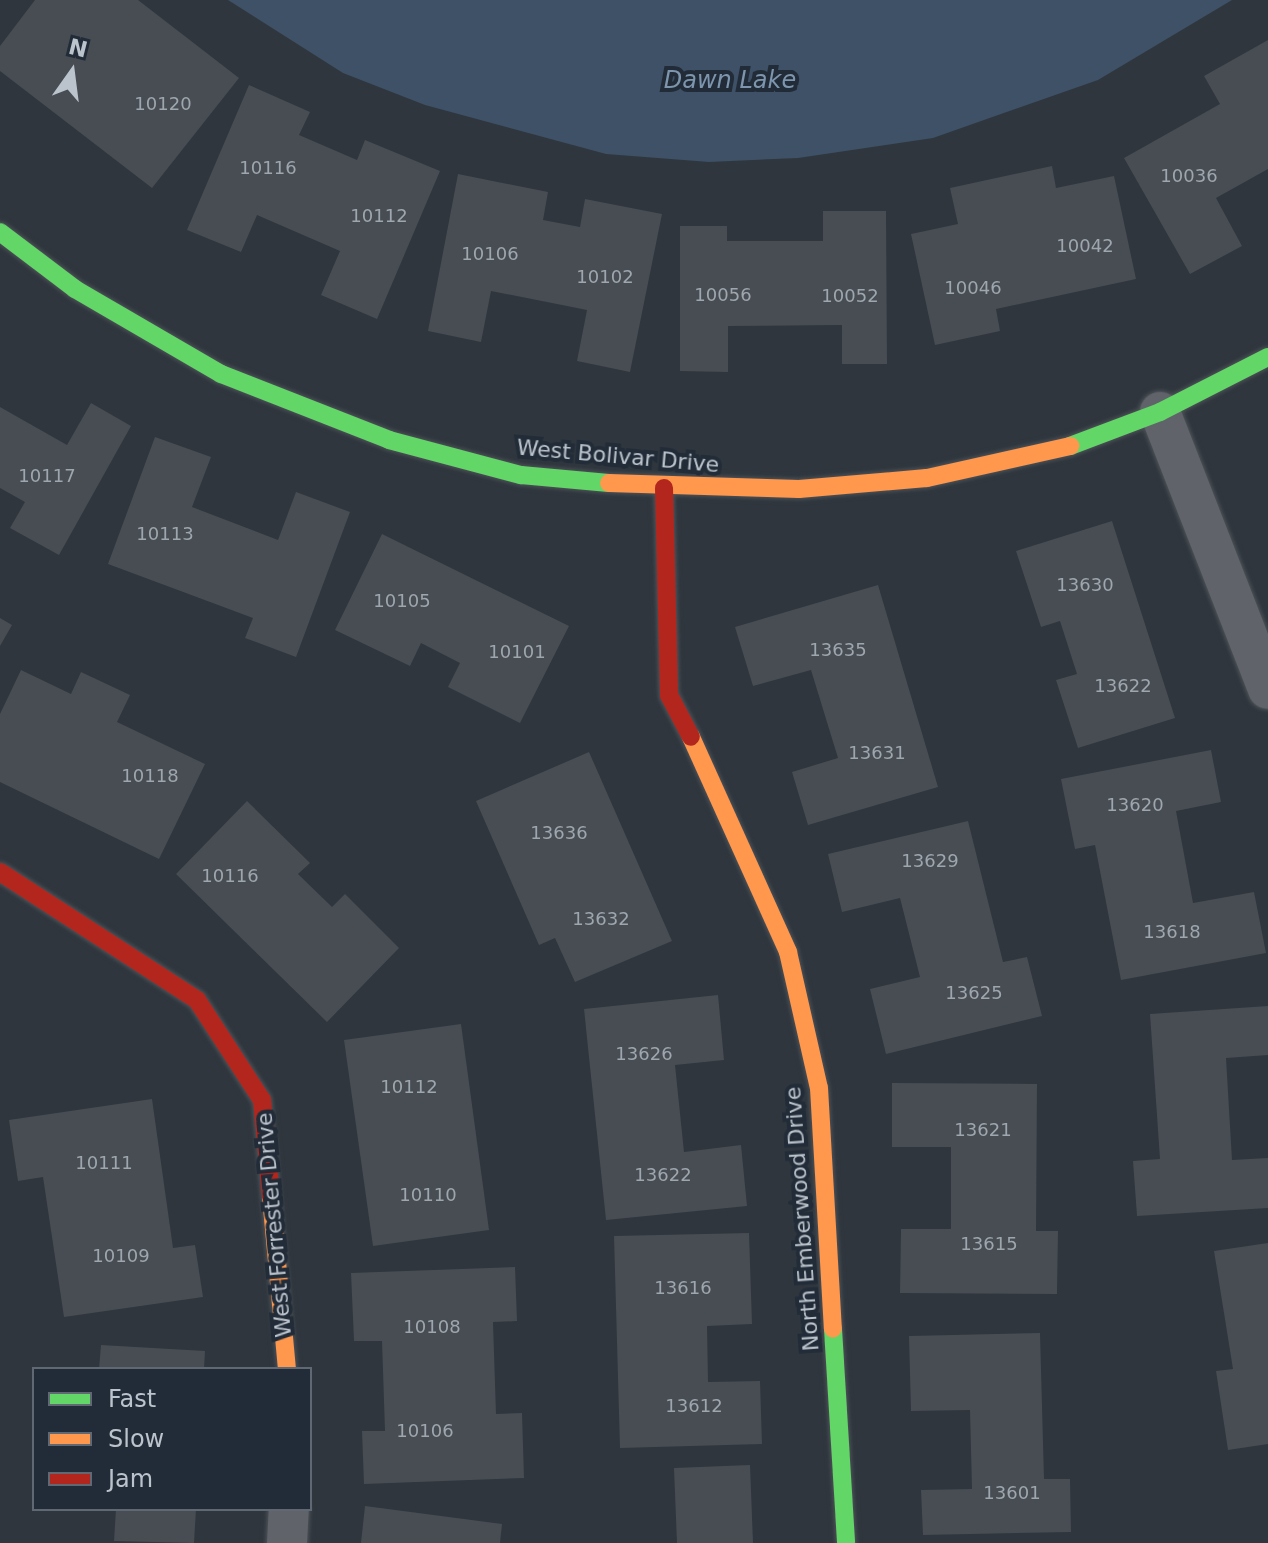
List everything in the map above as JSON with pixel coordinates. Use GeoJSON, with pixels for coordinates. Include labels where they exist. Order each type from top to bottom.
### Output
{"type":"FeatureCollection","features":[{"type":"Feature","properties":{"kind":"street","name":"West Bolivar Drive"},"geometry":{"type":"LineString","coordinates":[[0,232],[75,289],[221,374],[389,440],[521,475],[664,488],[799,489],[927,478],[1059,450],[1160,412],[1268,357]]}},
{"type":"Feature","properties":{"kind":"street"},"geometry":{"type":"LineString","coordinates":[[1160,412],[1268,689]]}},
{"type":"Feature","properties":{"kind":"street","name":"North Emberwood Drive"},"geometry":{"type":"LineString","coordinates":[[664,488],[669,695],[730,813],[788,952],[819,1088],[846,1543]]}},
{"type":"Feature","properties":{"kind":"street","name":"West Forrester Drive"},"geometry":{"type":"LineString","coordinates":[[0,872],[197,1000],[262,1100],[287,1367]]}},
{"type":"Feature","properties":{"kind":"street"},"geometry":{"type":"LineString","coordinates":[[287,1543],[289,1511]]}},
{"type":"Feature","properties":{"kind":"water","name":"Dawn Lake"},"geometry":{"type":"Polygon","coordinates":[[[228,0],[1232,0],[1098,80],[933,138],[798,158],[709,162],[606,154],[425,105],[343,73],[228,0]]]}},
{"type":"Feature","properties":{"kind":"building"},"geometry":{"type":"Polygon","coordinates":[[[35,0],[138,0],[239,78],[152,188],[0,71],[0,46],[35,0]]]}},
{"type":"Feature","properties":{"kind":"building"},"geometry":{"type":"Polygon","coordinates":[[[1268,40],[1268,169],[1216,198],[1242,246],[1190,274],[1124,158],[1220,104],[1204,76],[1268,40]]]}},
{"type":"Feature","properties":{"kind":"building"},"geometry":{"type":"Polygon","coordinates":[[[249,85],[310,112],[299,135],[357,160],[365,140],[440,171],[377,319],[321,295],[340,251],[257,215],[241,252],[187,230],[249,85]]]}},
{"type":"Feature","properties":{"kind":"building"},"geometry":{"type":"Polygon","coordinates":[[[1052,166],[1056,188],[1114,176],[1136,279],[996,309],[1000,331],[935,345],[911,234],[958,224],[950,188],[1052,166]]]}},
{"type":"Feature","properties":{"kind":"building"},"geometry":{"type":"Polygon","coordinates":[[[458,174],[548,192],[543,220],[580,227],[585,199],[662,214],[630,372],[577,361],[587,310],[491,291],[481,342],[428,331],[458,174]]]}},
{"type":"Feature","properties":{"kind":"building"},"geometry":{"type":"Polygon","coordinates":[[[823,211],[886,211],[887,364],[842,364],[842,325],[728,326],[728,372],[680,371],[680,226],[727,226],[727,241],[823,241],[823,211]]]}},
{"type":"Feature","properties":{"kind":"building"},"geometry":{"type":"Polygon","coordinates":[[[91,403],[131,426],[59,555],[10,528],[25,502],[0,488],[0,407],[67,445],[91,403]]]}},
{"type":"Feature","properties":{"kind":"building"},"geometry":{"type":"Polygon","coordinates":[[[155,437],[211,457],[192,507],[278,540],[296,492],[350,512],[296,657],[245,638],[253,618],[108,564],[155,437]]]}},
{"type":"Feature","properties":{"kind":"building"},"geometry":{"type":"Polygon","coordinates":[[[1112,521],[1175,718],[1078,748],[1056,680],[1077,674],[1060,621],[1041,627],[1016,551],[1112,521]]]}},
{"type":"Feature","properties":{"kind":"building"},"geometry":{"type":"Polygon","coordinates":[[[382,534],[569,626],[520,723],[448,687],[460,663],[421,643],[410,666],[335,630],[382,534]]]}},
{"type":"Feature","properties":{"kind":"building"},"geometry":{"type":"Polygon","coordinates":[[[878,585],[938,787],[808,825],[792,772],[838,758],[811,670],[753,686],[735,627],[878,585]]]}},
{"type":"Feature","properties":{"kind":"building"},"geometry":{"type":"Polygon","coordinates":[[[0,618],[12,625],[0,646],[0,618]]]}},
{"type":"Feature","properties":{"kind":"building"},"geometry":{"type":"Polygon","coordinates":[[[21,670],[71,694],[81,672],[130,695],[117,722],[205,764],[159,859],[0,782],[0,714],[21,670]]]}},
{"type":"Feature","properties":{"kind":"building"},"geometry":{"type":"Polygon","coordinates":[[[1211,750],[1221,802],[1176,811],[1193,903],[1254,892],[1266,953],[1121,980],[1095,845],[1075,849],[1061,779],[1211,750]]]}},
{"type":"Feature","properties":{"kind":"building"},"geometry":{"type":"Polygon","coordinates":[[[589,752],[672,941],[575,982],[555,938],[539,945],[476,801],[589,752]]]}},
{"type":"Feature","properties":{"kind":"building"},"geometry":{"type":"Polygon","coordinates":[[[247,801],[310,863],[298,874],[332,907],[345,894],[399,948],[327,1022],[176,874],[247,801]]]}},
{"type":"Feature","properties":{"kind":"building"},"geometry":{"type":"Polygon","coordinates":[[[968,821],[1003,962],[1027,957],[1042,1016],[886,1054],[870,989],[920,977],[900,898],[842,912],[828,854],[968,821]]]}},
{"type":"Feature","properties":{"kind":"building"},"geometry":{"type":"Polygon","coordinates":[[[718,995],[724,1060],[675,1065],[684,1152],[741,1145],[747,1206],[606,1220],[584,1009],[718,995]]]}},
{"type":"Feature","properties":{"kind":"building"},"geometry":{"type":"Polygon","coordinates":[[[1268,1006],[1268,1055],[1226,1058],[1232,1160],[1268,1158],[1268,1208],[1137,1216],[1133,1161],[1160,1159],[1150,1014],[1268,1006]]]}},
{"type":"Feature","properties":{"kind":"building"},"geometry":{"type":"Polygon","coordinates":[[[461,1024],[489,1230],[373,1246],[344,1040],[461,1024]]]}},
{"type":"Feature","properties":{"kind":"building"},"geometry":{"type":"Polygon","coordinates":[[[892,1083],[1037,1084],[1036,1231],[1058,1231],[1057,1294],[900,1293],[901,1229],[951,1229],[951,1147],[892,1147],[892,1083]]]}},
{"type":"Feature","properties":{"kind":"building"},"geometry":{"type":"Polygon","coordinates":[[[152,1099],[173,1248],[195,1245],[203,1297],[64,1317],[43,1177],[18,1181],[9,1120],[152,1099]]]}},
{"type":"Feature","properties":{"kind":"building"},"geometry":{"type":"Polygon","coordinates":[[[749,1233],[752,1324],[707,1326],[708,1382],[760,1381],[762,1444],[620,1448],[614,1236],[749,1233]]]}},
{"type":"Feature","properties":{"kind":"building"},"geometry":{"type":"Polygon","coordinates":[[[1268,1243],[1268,1444],[1228,1450],[1216,1371],[1233,1369],[1214,1251],[1268,1243]]]}},
{"type":"Feature","properties":{"kind":"building"},"geometry":{"type":"Polygon","coordinates":[[[515,1267],[517,1321],[493,1322],[496,1414],[522,1413],[524,1478],[364,1484],[362,1431],[385,1431],[382,1341],[354,1341],[351,1273],[515,1267]]]}},
{"type":"Feature","properties":{"kind":"building"},"geometry":{"type":"Polygon","coordinates":[[[1040,1333],[1044,1479],[1070,1479],[1071,1532],[923,1535],[921,1490],[972,1489],[970,1410],[911,1411],[909,1336],[1040,1333]]]}},
{"type":"Feature","properties":{"kind":"building"},"geometry":{"type":"Polygon","coordinates":[[[101,1345],[205,1351],[204,1367],[99,1367],[101,1345]]]}},
{"type":"Feature","properties":{"kind":"building"},"geometry":{"type":"Polygon","coordinates":[[[750,1465],[753,1543],[677,1543],[674,1468],[750,1465]]]}},
{"type":"Feature","properties":{"kind":"building"},"geometry":{"type":"Polygon","coordinates":[[[365,1506],[502,1524],[500,1543],[361,1543],[365,1506]]]}},
{"type":"Feature","properties":{"kind":"building"},"geometry":{"type":"Polygon","coordinates":[[[116,1511],[196,1511],[194,1543],[114,1541],[116,1511]]]}},
{"type":"Feature","properties":{"kind":"traffic: fast"},"geometry":{"type":"LineString","coordinates":[[0,232],[75,289],[221,374],[389,440],[521,475],[609,483]]}},
{"type":"Feature","properties":{"kind":"traffic: fast"},"geometry":{"type":"LineString","coordinates":[[1070,446],[1160,412],[1268,357]]}},
{"type":"Feature","properties":{"kind":"traffic: fast"},"geometry":{"type":"LineString","coordinates":[[833,1329],[846,1543]]}},
{"type":"Feature","properties":{"kind":"traffic: slow"},"geometry":{"type":"LineString","coordinates":[[609,483],[799,489],[927,478],[1070,446]]}},
{"type":"Feature","properties":{"kind":"traffic: slow"},"geometry":{"type":"LineString","coordinates":[[691,737],[788,952],[819,1088],[833,1329]]}},
{"type":"Feature","properties":{"kind":"traffic: slow"},"geometry":{"type":"LineString","coordinates":[[271,1197],[287,1367]]}},
{"type":"Feature","properties":{"kind":"traffic: jam"},"geometry":{"type":"LineString","coordinates":[[664,488],[669,695],[691,737]]}},
{"type":"Feature","properties":{"kind":"traffic: jam"},"geometry":{"type":"LineString","coordinates":[[0,872],[197,1000],[262,1100],[271,1197]]}}]}
